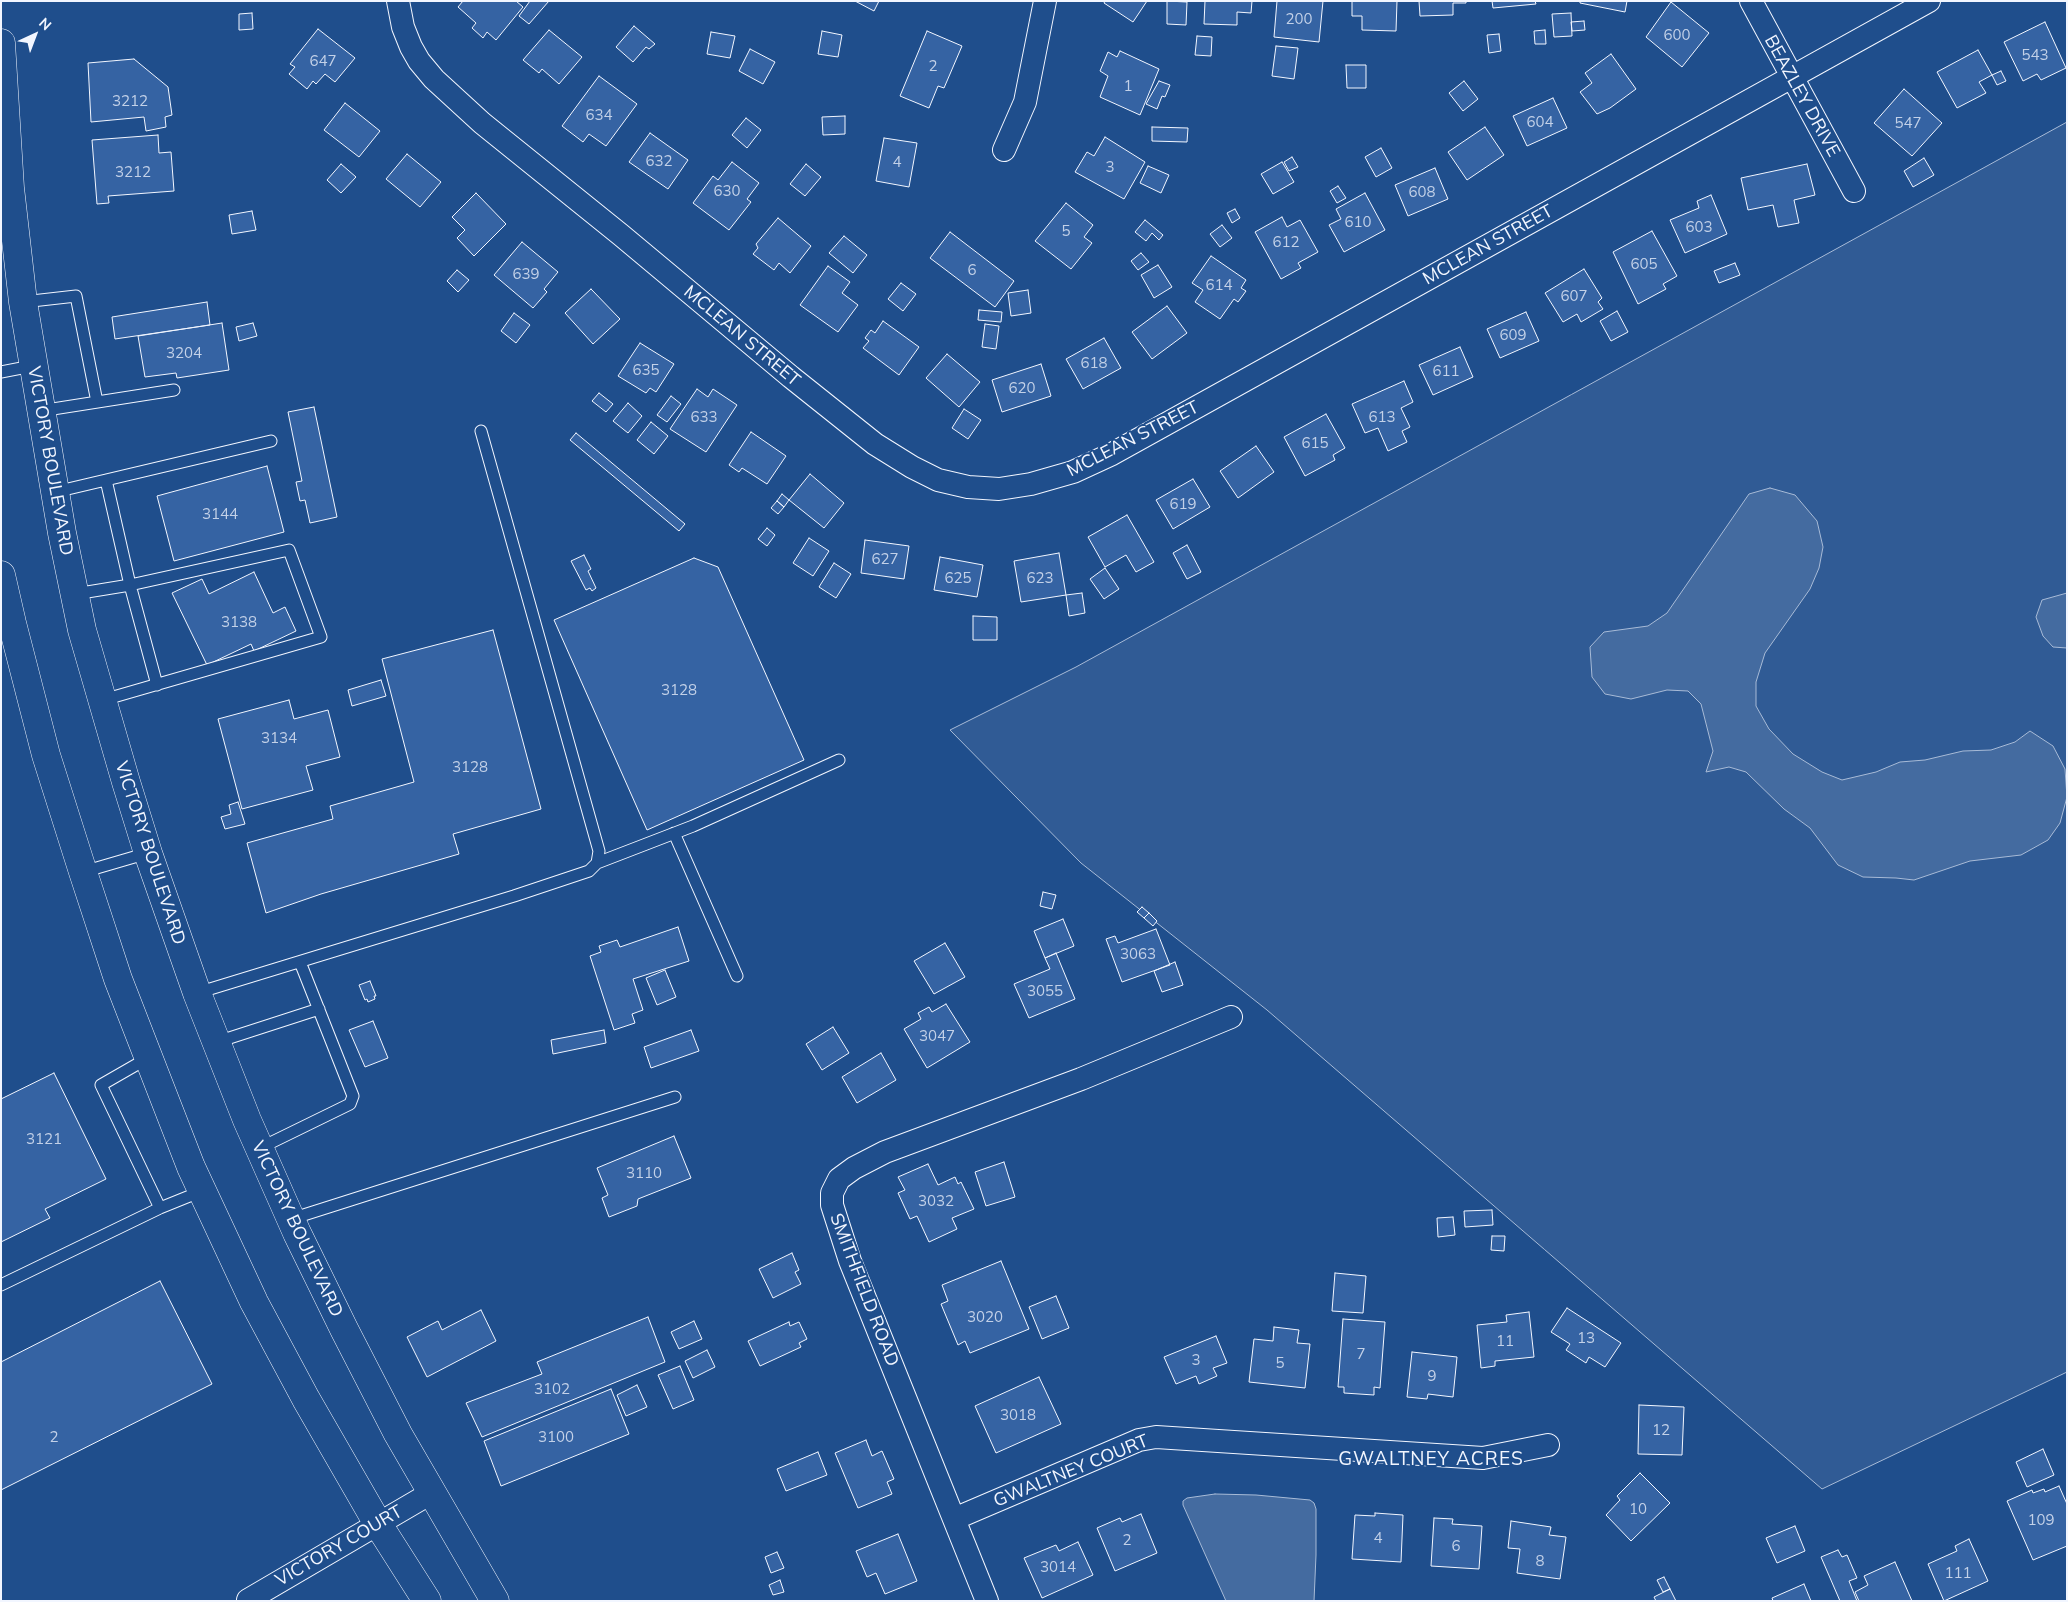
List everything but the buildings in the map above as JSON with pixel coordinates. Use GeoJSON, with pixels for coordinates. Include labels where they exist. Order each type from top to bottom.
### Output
{"type":"FeatureCollection","features":[{"type":"Feature","properties":{"kind":"main road","name":"VICTORY BOULEVARD"},"geometry":{"type":"LineString","coordinates":[[1,43],[10,188],[23,302],[54,492],[82,630],[148,853],[197,993],[259,1148],[291,1219],[344,1330],[398,1434],[495,1601]]}},
{"type":"Feature","properties":{"kind":"main road"},"geometry":{"type":"LineString","coordinates":[[1,577],[46,755],[118,979],[202,1191],[254,1302],[306,1399],[378,1524],[427,1601]]}},
{"type":"Feature","properties":{"kind":"street","name":"MCLEAN STREET"},"geometry":{"type":"LineString","coordinates":[[398,1],[403,27],[411,47],[434,80],[482,124],[621,235],[791,377],[875,444],[912,467],[938,480],[968,487],[999,489],[1031,484],[1073,472],[1112,454],[1220,395],[1345,323],[1929,1]]}},
{"type":"Feature","properties":{"kind":"street"},"geometry":{"type":"LineString","coordinates":[[1004,150],[1025,102],[1045,1]]}},
{"type":"Feature","properties":{"kind":"street","name":"BEAZLEY DRIVE"},"geometry":{"type":"LineString","coordinates":[[1751,1],[1854,191]]}},
{"type":"Feature","properties":{"kind":"street","name":"SMITHFIELD ROAD"},"geometry":{"type":"LineString","coordinates":[[987,1601],[850,1261],[832,1205],[832,1193],[839,1179],[854,1168],[885,1152],[1081,1079],[1231,1017]]}},
{"type":"Feature","properties":{"kind":"street","name":"GWALTNEY COURT"},"geometry":{"type":"LineString","coordinates":[[954,1519],[1139,1440],[1156,1437],[1483,1458],[1548,1445]]}},
{"type":"Feature","properties":{"kind":"street","name":"VICTORY COURT"},"geometry":{"type":"LineString","coordinates":[[248,1601],[431,1492]]}},
{"type":"Feature","properties":{"kind":"lane"},"geometry":{"type":"LineString","coordinates":[[23,302],[76,296],[96,402]]}},
{"type":"Feature","properties":{"kind":"lane"},"geometry":{"type":"LineString","coordinates":[[1,372],[32,366]]}},
{"type":"Feature","properties":{"kind":"lane"},"geometry":{"type":"LineString","coordinates":[[40,410],[174,390]]}},
{"type":"Feature","properties":{"kind":"lane"},"geometry":{"type":"LineString","coordinates":[[197,993],[590,872],[597,863],[599,852],[480,431]]}},
{"type":"Feature","properties":{"kind":"lane"},"geometry":{"type":"LineString","coordinates":[[54,492],[271,440]]}},
{"type":"Feature","properties":{"kind":"lane"},"geometry":{"type":"LineString","coordinates":[[106,480],[156,686]]}},
{"type":"Feature","properties":{"kind":"lane"},"geometry":{"type":"LineString","coordinates":[[75,594],[130,585],[290,550],[321,637],[102,700]]}},
{"type":"Feature","properties":{"kind":"lane"},"geometry":{"type":"LineString","coordinates":[[597,863],[674,833],[839,760]]}},
{"type":"Feature","properties":{"kind":"lane"},"geometry":{"type":"LineString","coordinates":[[674,833],[737,976]]}},
{"type":"Feature","properties":{"kind":"lane"},"geometry":{"type":"LineString","coordinates":[[83,872],[148,853]]}},
{"type":"Feature","properties":{"kind":"lane"},"geometry":{"type":"LineString","coordinates":[[259,1148],[350,1104],[353,1096],[300,962]]}},
{"type":"Feature","properties":{"kind":"lane"},"geometry":{"type":"LineString","coordinates":[[217,1042],[319,1009]]}},
{"type":"Feature","properties":{"kind":"lane"},"geometry":{"type":"LineString","coordinates":[[148,1058],[101,1085],[160,1208]]}},
{"type":"Feature","properties":{"kind":"lane"},"geometry":{"type":"LineString","coordinates":[[291,1219],[675,1097]]}},
{"type":"Feature","properties":{"kind":"lane"},"geometry":{"type":"LineString","coordinates":[[1,1285],[160,1208],[202,1191]]}},
{"type":"Feature","properties":{"kind":"shaded area"},"geometry":{"type":"Polygon","coordinates":[[[2067,122],[2067,1372],[1822,1489],[1267,1010],[1081,863],[950,730],[1076,667],[2067,122]]]}},
{"type":"Feature","properties":{"kind":"shaded area"},"geometry":{"type":"Polygon","coordinates":[[[1770,488],[1795,495],[1817,521],[1823,547],[1819,568],[1810,589],[1765,653],[1756,682],[1756,706],[1769,729],[1793,754],[1822,772],[1842,780],[1876,772],[1900,762],[1925,760],[1963,751],[1991,750],[2015,742],[2030,731],[2053,746],[2065,769],[2067,797],[2060,823],[2048,840],[2021,855],[1970,861],[1914,880],[1863,877],[1838,865],[1810,828],[1784,809],[1746,772],[1729,767],[1706,772],[1713,751],[1701,704],[1688,691],[1667,690],[1631,699],[1605,694],[1592,677],[1590,647],[1604,632],[1648,626],[1667,613],[1749,494],[1770,488]]]}},
{"type":"Feature","properties":{"kind":"shaded area"},"geometry":{"type":"Polygon","coordinates":[[[2067,593],[2067,648],[2053,647],[2043,636],[2036,617],[2042,600],[2067,593]]]}},
{"type":"Feature","properties":{"kind":"shaded area"},"geometry":{"type":"Polygon","coordinates":[[[1215,1494],[1256,1495],[1310,1500],[1314,1503],[1316,1509],[1316,1555],[1314,1601],[1226,1601],[1183,1505],[1183,1501],[1187,1498],[1215,1494]]]}},
{"type":"Feature","properties":{"kind":"district","name":"GWALTNEY ACRES"},"geometry":{"type":"Point","coordinates":[1431,1459]}}]}
